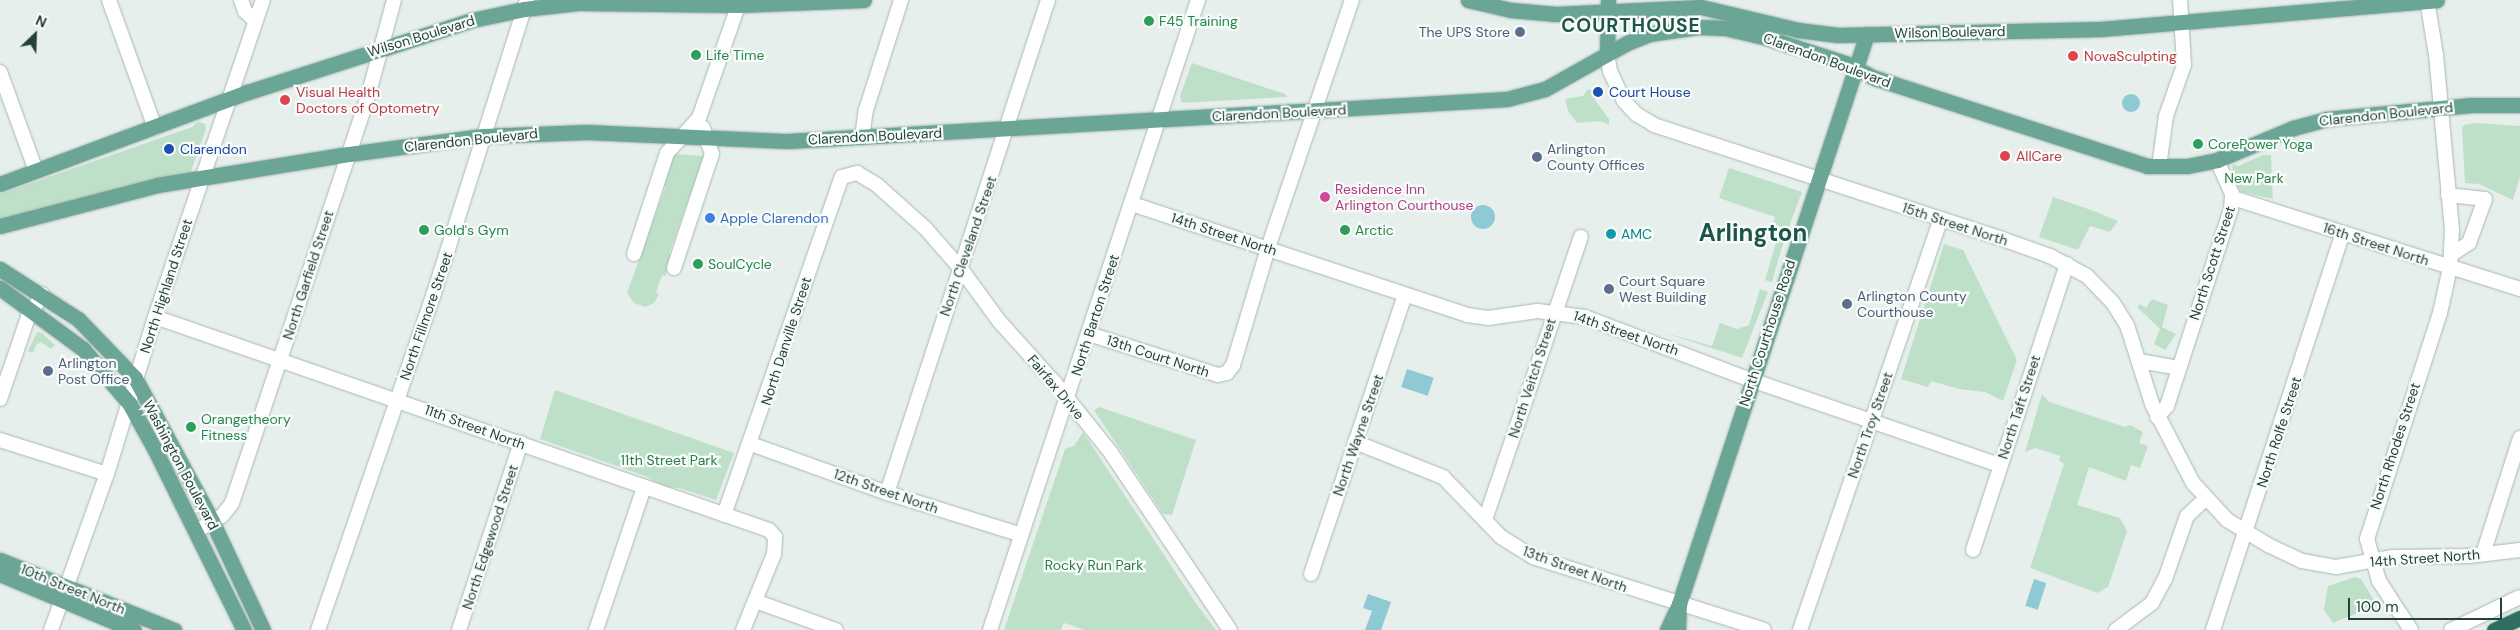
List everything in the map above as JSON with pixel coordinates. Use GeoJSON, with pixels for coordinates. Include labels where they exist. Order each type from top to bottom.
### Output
{"type":"FeatureCollection","features":[{"type":"Feature","properties":{"kind":"highway"},"geometry":{"type":"LineString","coordinates":[[2494,630],[2520,618]]}},
{"type":"Feature","properties":{"kind":"main road","name":"Wilson Boulevard"},"geometry":{"type":"LineString","coordinates":[[0,184],[381,47],[525,4],[864,0]]}},
{"type":"Feature","properties":{"kind":"main road","name":"Wilson Boulevard"},"geometry":{"type":"LineString","coordinates":[[1468,0],[1540,14],[1607,7],[1684,6],[1747,16],[1814,34],[2067,31],[2182,23],[2431,0]]}},
{"type":"Feature","properties":{"kind":"main road"},"geometry":{"type":"LineString","coordinates":[[1607,7],[1607,54]]}},
{"type":"Feature","properties":{"kind":"main road","name":"Clarendon Boulevard"},"geometry":{"type":"LineString","coordinates":[[0,226],[158,185],[201,180],[349,154],[484,136],[587,132],[777,141],[1159,122],[1522,97],[1545,89],[1627,42],[1663,30],[1698,27],[1742,31],[2134,163],[2159,167],[2217,160],[2307,124],[2345,117],[2488,104],[2520,105]]}},
{"type":"Feature","properties":{"kind":"main road","name":"North Courthouse Road"},"geometry":{"type":"LineString","coordinates":[[1667,630],[1679,604],[1867,34]]}},
{"type":"Feature","properties":{"kind":"main road","name":"Washington Boulevard"},"geometry":{"type":"LineString","coordinates":[[0,269],[43,294],[93,332],[136,378],[212,521],[263,630]]}},
{"type":"Feature","properties":{"kind":"main road","name":"Washington Boulevard"},"geometry":{"type":"LineString","coordinates":[[0,288],[33,309],[83,349],[129,403],[244,630]]}},
{"type":"Feature","properties":{"kind":"main road","name":"10th Street North"},"geometry":{"type":"LineString","coordinates":[[0,560],[134,630]]}},
{"type":"Feature","properties":{"kind":"main road","name":"10th Street North"},"geometry":{"type":"LineString","coordinates":[[0,574],[174,630]]}},
{"type":"Feature","properties":{"kind":"main road","name":"North Courthouse Road"},"geometry":{"type":"LineString","coordinates":[[1678,630],[1679,604]]}},
{"type":"Feature","properties":{"kind":"street"},"geometry":{"type":"LineString","coordinates":[[109,0],[155,128]]}},
{"type":"Feature","properties":{"kind":"street"},"geometry":{"type":"LineString","coordinates":[[241,0],[244,11],[255,21]]}},
{"type":"Feature","properties":{"kind":"street","name":"North Highland Street"},"geometry":{"type":"LineString","coordinates":[[51,630],[66,594],[107,474],[155,317],[263,0]]}},
{"type":"Feature","properties":{"kind":"street","name":"North Garfield Street"},"geometry":{"type":"LineString","coordinates":[[195,532],[222,516],[232,503],[282,359],[349,154],[394,0]]}},
{"type":"Feature","properties":{"kind":"street"},"geometry":{"type":"LineString","coordinates":[[862,137],[866,110],[902,0]]}},
{"type":"Feature","properties":{"kind":"street","name":"North Cleveland Street"},"geometry":{"type":"LineString","coordinates":[[887,492],[1008,129],[1048,0]]}},
{"type":"Feature","properties":{"kind":"street","name":"North Barton Street"},"geometry":{"type":"LineString","coordinates":[[990,630],[1068,399],[1198,0]]}},
{"type":"Feature","properties":{"kind":"street"},"geometry":{"type":"LineString","coordinates":[[1268,248],[1316,111],[1352,0]]}},
{"type":"Feature","properties":{"kind":"street"},"geometry":{"type":"LineString","coordinates":[[2159,167],[2167,112],[2184,65],[2180,0]]}},
{"type":"Feature","properties":{"kind":"street","name":"North Rhodes Street"},"geometry":{"type":"LineString","coordinates":[[2408,626],[2384,589],[2371,561],[2367,542],[2370,523],[2440,313],[2451,261],[2448,195],[2431,0]]}},
{"type":"Feature","properties":{"kind":"street"},"geometry":{"type":"LineString","coordinates":[[634,254],[667,153],[700,118],[739,2]]}},
{"type":"Feature","properties":{"kind":"street","name":"North Fillmore Street"},"geometry":{"type":"LineString","coordinates":[[320,625],[397,400],[484,136],[525,4]]}},
{"type":"Feature","properties":{"kind":"street"},"geometry":{"type":"LineString","coordinates":[[1742,31],[1747,16]]}},
{"type":"Feature","properties":{"kind":"street","name":"15th Street North"},"geometry":{"type":"LineString","coordinates":[[1607,54],[1610,71],[1629,108],[1645,120],[1666,130],[2005,240],[2066,264],[2087,276],[2116,307],[2126,325],[2157,417]]}},
{"type":"Feature","properties":{"kind":"street"},"geometry":{"type":"LineString","coordinates":[[0,72],[36,172]]}},
{"type":"Feature","properties":{"kind":"street"},"geometry":{"type":"LineString","coordinates":[[674,268],[712,154],[700,118]]}},
{"type":"Feature","properties":{"kind":"street","name":"North Scott Street"},"geometry":{"type":"LineString","coordinates":[[2157,417],[2168,406],[2178,368],[2233,198],[2217,160]]}},
{"type":"Feature","properties":{"kind":"street","name":"Fairfax Drive"},"geometry":{"type":"LineString","coordinates":[[851,172],[869,179],[900,205],[961,269],[999,321],[1068,399],[1111,453],[1230,630]]}},
{"type":"Feature","properties":{"kind":"street","name":"North Danville Street"},"geometry":{"type":"LineString","coordinates":[[724,515],[751,444],[830,210],[843,175],[851,172]]}},
{"type":"Feature","properties":{"kind":"street"},"geometry":{"type":"LineString","coordinates":[[2448,195],[2485,198],[2469,243],[2451,261]]}},
{"type":"Feature","properties":{"kind":"street","name":"16th Street North"},"geometry":{"type":"LineString","coordinates":[[2233,198],[2343,233],[2451,261],[2520,289]]}},
{"type":"Feature","properties":{"kind":"street","name":"14th Street North"},"geometry":{"type":"LineString","coordinates":[[1132,204],[1405,295],[1478,317],[1554,311],[1585,317],[1752,380],[2000,465]]}},
{"type":"Feature","properties":{"kind":"street","name":"North Troy Street"},"geometry":{"type":"LineString","coordinates":[[1800,630],[1940,220]]}},
{"type":"Feature","properties":{"kind":"street","name":"North Rolfe Street"},"geometry":{"type":"LineString","coordinates":[[2213,630],[2343,233]]}},
{"type":"Feature","properties":{"kind":"street","name":"North Veitch Street"},"geometry":{"type":"LineString","coordinates":[[1485,520],[1580,237]]}},
{"type":"Feature","properties":{"kind":"street","name":"13th Court North"},"geometry":{"type":"LineString","coordinates":[[1089,334],[1218,376],[1227,373],[1233,364],[1268,248]]}},
{"type":"Feature","properties":{"kind":"street","name":"North Taft Street"},"geometry":{"type":"LineString","coordinates":[[1973,550],[2066,264]]}},
{"type":"Feature","properties":{"kind":"street"},"geometry":{"type":"LineString","coordinates":[[0,399],[33,309],[43,294]]}},
{"type":"Feature","properties":{"kind":"street","name":"North Wayne Street"},"geometry":{"type":"LineString","coordinates":[[1311,574],[1405,295]]}},
{"type":"Feature","properties":{"kind":"street","name":"11th Street North"},"geometry":{"type":"LineString","coordinates":[[155,317],[282,359],[769,530],[775,537],[774,554],[755,602]]}},
{"type":"Feature","properties":{"kind":"street"},"geometry":{"type":"LineString","coordinates":[[2139,361],[2178,368]]}},
{"type":"Feature","properties":{"kind":"street","name":"14th Street North"},"geometry":{"type":"LineString","coordinates":[[2157,417],[2180,462],[2205,499],[2246,532],[2292,557],[2316,565],[2340,567],[2371,561],[2520,550]]}},
{"type":"Feature","properties":{"kind":"street"},"geometry":{"type":"LineString","coordinates":[[2483,554],[2520,438]]}},
{"type":"Feature","properties":{"kind":"street"},"geometry":{"type":"LineString","coordinates":[[0,440],[107,474]]}},
{"type":"Feature","properties":{"kind":"street","name":"13th Street North"},"geometry":{"type":"LineString","coordinates":[[1356,442],[1444,477],[1506,542],[1533,557],[1764,630]]}},
{"type":"Feature","properties":{"kind":"street","name":"North Edgewood Street"},"geometry":{"type":"LineString","coordinates":[[459,630],[521,443]]}},
{"type":"Feature","properties":{"kind":"street","name":"12th Street North"},"geometry":{"type":"LineString","coordinates":[[751,444],[887,492],[1022,536]]}},
{"type":"Feature","properties":{"kind":"street"},"geometry":{"type":"LineString","coordinates":[[596,630],[644,487]]}},
{"type":"Feature","properties":{"kind":"street"},"geometry":{"type":"LineString","coordinates":[[2116,630],[2139,616],[2152,603],[2165,579],[2187,516],[2205,499]]}},
{"type":"Feature","properties":{"kind":"street"},"geometry":{"type":"LineString","coordinates":[[2450,630],[2520,597]]}},
{"type":"Feature","properties":{"kind":"street"},"geometry":{"type":"LineString","coordinates":[[743,630],[755,602],[836,630]]}},
{"type":"Feature","properties":{"kind":"green space"},"geometry":{"type":"Polygon","coordinates":[[[1192,63],[1285,94],[1287,97],[1182,103],[1180,96],[1192,63]]]}},
{"type":"Feature","properties":{"kind":"green space"},"geometry":{"type":"Polygon","coordinates":[[[1588,89],[1594,91],[1595,100],[1609,119],[1609,125],[1600,121],[1577,123],[1568,111],[1565,99],[1583,96],[1588,89]]]}},
{"type":"Feature","properties":{"kind":"green space"},"geometry":{"type":"Polygon","coordinates":[[[198,122],[205,124],[206,129],[190,174],[154,178],[148,183],[0,221],[0,194],[192,127],[198,122]]]}},
{"type":"Feature","properties":{"kind":"green space"},"geometry":{"type":"Polygon","coordinates":[[[2476,123],[2520,126],[2520,177],[2513,200],[2479,184],[2465,183],[2462,128],[2464,125],[2476,123]]]}},
{"type":"Feature","properties":{"kind":"green space"},"geometry":{"type":"Polygon","coordinates":[[[673,154],[704,156],[669,254],[672,256],[665,276],[662,275],[656,292],[659,294],[654,303],[645,307],[634,303],[627,293],[666,186],[663,184],[673,154]]]}},
{"type":"Feature","properties":{"kind":"green space","name":"New Park"},"geometry":{"type":"Polygon","coordinates":[[[2263,155],[2271,155],[2273,199],[2242,192],[2236,185],[2232,171],[2233,164],[2238,166],[2263,155]]]}},
{"type":"Feature","properties":{"kind":"green space"},"geometry":{"type":"Polygon","coordinates":[[[1729,168],[1802,192],[1788,229],[1773,224],[1775,217],[1719,198],[1729,168]]]}},
{"type":"Feature","properties":{"kind":"green space"},"geometry":{"type":"Polygon","coordinates":[[[2053,197],[2118,221],[2110,232],[2090,226],[2078,250],[2039,237],[2053,197]]]}},
{"type":"Feature","properties":{"kind":"green space"},"geometry":{"type":"Polygon","coordinates":[[[1777,239],[1784,241],[1772,282],[1765,280],[1777,239]]]}},
{"type":"Feature","properties":{"kind":"green space"},"geometry":{"type":"Polygon","coordinates":[[[1944,244],[1963,250],[2017,360],[2003,401],[1985,392],[1959,389],[1931,381],[1928,387],[1901,379],[1944,244]]]}},
{"type":"Feature","properties":{"kind":"green space"},"geometry":{"type":"Polygon","coordinates":[[[1760,289],[1768,292],[1742,358],[1662,332],[1712,346],[1720,323],[1737,329],[1749,325],[1760,289]]]}},
{"type":"Feature","properties":{"kind":"green space"},"geometry":{"type":"Polygon","coordinates":[[[2152,299],[2168,305],[2162,327],[2176,334],[2165,350],[2154,344],[2160,329],[2138,308],[2139,304],[2146,308],[2152,299]]]}},
{"type":"Feature","properties":{"kind":"green space"},"geometry":{"type":"Polygon","coordinates":[[[37,332],[42,333],[55,345],[51,349],[41,342],[36,345],[33,353],[28,351],[37,332]]]}},
{"type":"Feature","properties":{"kind":"green space","name":"11th Street Park"},"geometry":{"type":"Polygon","coordinates":[[[555,390],[734,453],[716,500],[679,488],[667,488],[645,476],[540,439],[555,390]]]}},
{"type":"Feature","properties":{"kind":"green space"},"geometry":{"type":"Polygon","coordinates":[[[2042,394],[2049,402],[2125,427],[2130,425],[2143,432],[2139,443],[2148,446],[2140,468],[2131,465],[2126,481],[2089,467],[2077,505],[2120,518],[2127,531],[2108,587],[2097,593],[2030,568],[2064,464],[2059,460],[2060,456],[2035,448],[2025,452],[2042,394]]]}},
{"type":"Feature","properties":{"kind":"green space"},"geometry":{"type":"Polygon","coordinates":[[[1099,407],[1196,440],[1172,515],[1163,514],[1094,410],[1099,407]]]}},
{"type":"Feature","properties":{"kind":"green space","name":"Rocky Run Park"},"geometry":{"type":"Polygon","coordinates":[[[1083,432],[1195,602],[1216,630],[1085,630],[1064,623],[1061,630],[1004,630],[1065,449],[1074,446],[1083,432]]]}},
{"type":"Feature","properties":{"kind":"green space"},"geometry":{"type":"Polygon","coordinates":[[[2355,577],[2361,579],[2377,605],[2333,623],[2324,610],[2328,586],[2355,577]]]}},
{"type":"Feature","properties":{"kind":"water"},"geometry":{"type":"Polygon","coordinates":[[[2131,94],[2137,97],[2140,103],[2137,109],[2131,112],[2125,109],[2122,103],[2125,97],[2131,94]]]}},
{"type":"Feature","properties":{"kind":"water"},"geometry":{"type":"Polygon","coordinates":[[[1483,205],[1492,208],[1495,217],[1492,226],[1483,229],[1474,226],[1471,217],[1474,208],[1483,205]]]}},
{"type":"Feature","properties":{"kind":"water"},"geometry":{"type":"Polygon","coordinates":[[[1407,369],[1434,378],[1428,396],[1401,387],[1407,369]]]}},
{"type":"Feature","properties":{"kind":"water"},"geometry":{"type":"Polygon","coordinates":[[[2034,579],[2046,583],[2038,610],[2025,606],[2034,579]]]}},
{"type":"Feature","properties":{"kind":"water"},"geometry":{"type":"Polygon","coordinates":[[[1368,594],[1391,602],[1381,630],[1365,630],[1372,611],[1363,608],[1368,594]]]}},
{"type":"Feature","properties":{"kind":"place","name":"F45 Training"},"geometry":{"type":"Point","coordinates":[1149,21]}},
{"type":"Feature","properties":{"kind":"place","name":"The UPS Store"},"geometry":{"type":"Point","coordinates":[1520,32]}},
{"type":"Feature","properties":{"kind":"place","name":"Life Time"},"geometry":{"type":"Point","coordinates":[696,55]}},
{"type":"Feature","properties":{"kind":"place","name":"NovaSculpting"},"geometry":{"type":"Point","coordinates":[2073,56]}},
{"type":"Feature","properties":{"kind":"place","name":"Court House"},"geometry":{"type":"Point","coordinates":[1598,92]}},
{"type":"Feature","properties":{"kind":"place","name":"Visual Health Doctors of Optometry"},"geometry":{"type":"Point","coordinates":[285,100]}},
{"type":"Feature","properties":{"kind":"place","name":"CorePower Yoga"},"geometry":{"type":"Point","coordinates":[2198,144]}},
{"type":"Feature","properties":{"kind":"place","name":"Clarendon"},"geometry":{"type":"Point","coordinates":[169,149]}},
{"type":"Feature","properties":{"kind":"place","name":"AllCare"},"geometry":{"type":"Point","coordinates":[2005,156]}},
{"type":"Feature","properties":{"kind":"place","name":"Arlington County Offices"},"geometry":{"type":"Point","coordinates":[1537,157]}},
{"type":"Feature","properties":{"kind":"place","name":"Residence Inn Arlington Courthouse"},"geometry":{"type":"Point","coordinates":[1325,197]}},
{"type":"Feature","properties":{"kind":"place","name":"Apple Clarendon"},"geometry":{"type":"Point","coordinates":[710,218]}},
{"type":"Feature","properties":{"kind":"place","name":"Gold's Gym"},"geometry":{"type":"Point","coordinates":[424,230]}},
{"type":"Feature","properties":{"kind":"place","name":"Arctic"},"geometry":{"type":"Point","coordinates":[1345,230]}},
{"type":"Feature","properties":{"kind":"place","name":"AMC"},"geometry":{"type":"Point","coordinates":[1611,234]}},
{"type":"Feature","properties":{"kind":"place","name":"SoulCycle"},"geometry":{"type":"Point","coordinates":[698,264]}},
{"type":"Feature","properties":{"kind":"place","name":"Court Square West Building"},"geometry":{"type":"Point","coordinates":[1609,289]}},
{"type":"Feature","properties":{"kind":"place","name":"Arlington County Courthouse"},"geometry":{"type":"Point","coordinates":[1847,304]}},
{"type":"Feature","properties":{"kind":"place","name":"Arlington Post Office"},"geometry":{"type":"Point","coordinates":[48,371]}},
{"type":"Feature","properties":{"kind":"place","name":"Orangetheory Fitness"},"geometry":{"type":"Point","coordinates":[191,427]}},
{"type":"Feature","properties":{"kind":"district","name":"COURTHOUSE"},"geometry":{"type":"Point","coordinates":[1631,26]}},
{"type":"Feature","properties":{"kind":"district","name":"Arlington"},"geometry":{"type":"Point","coordinates":[1753,233]}}]}
